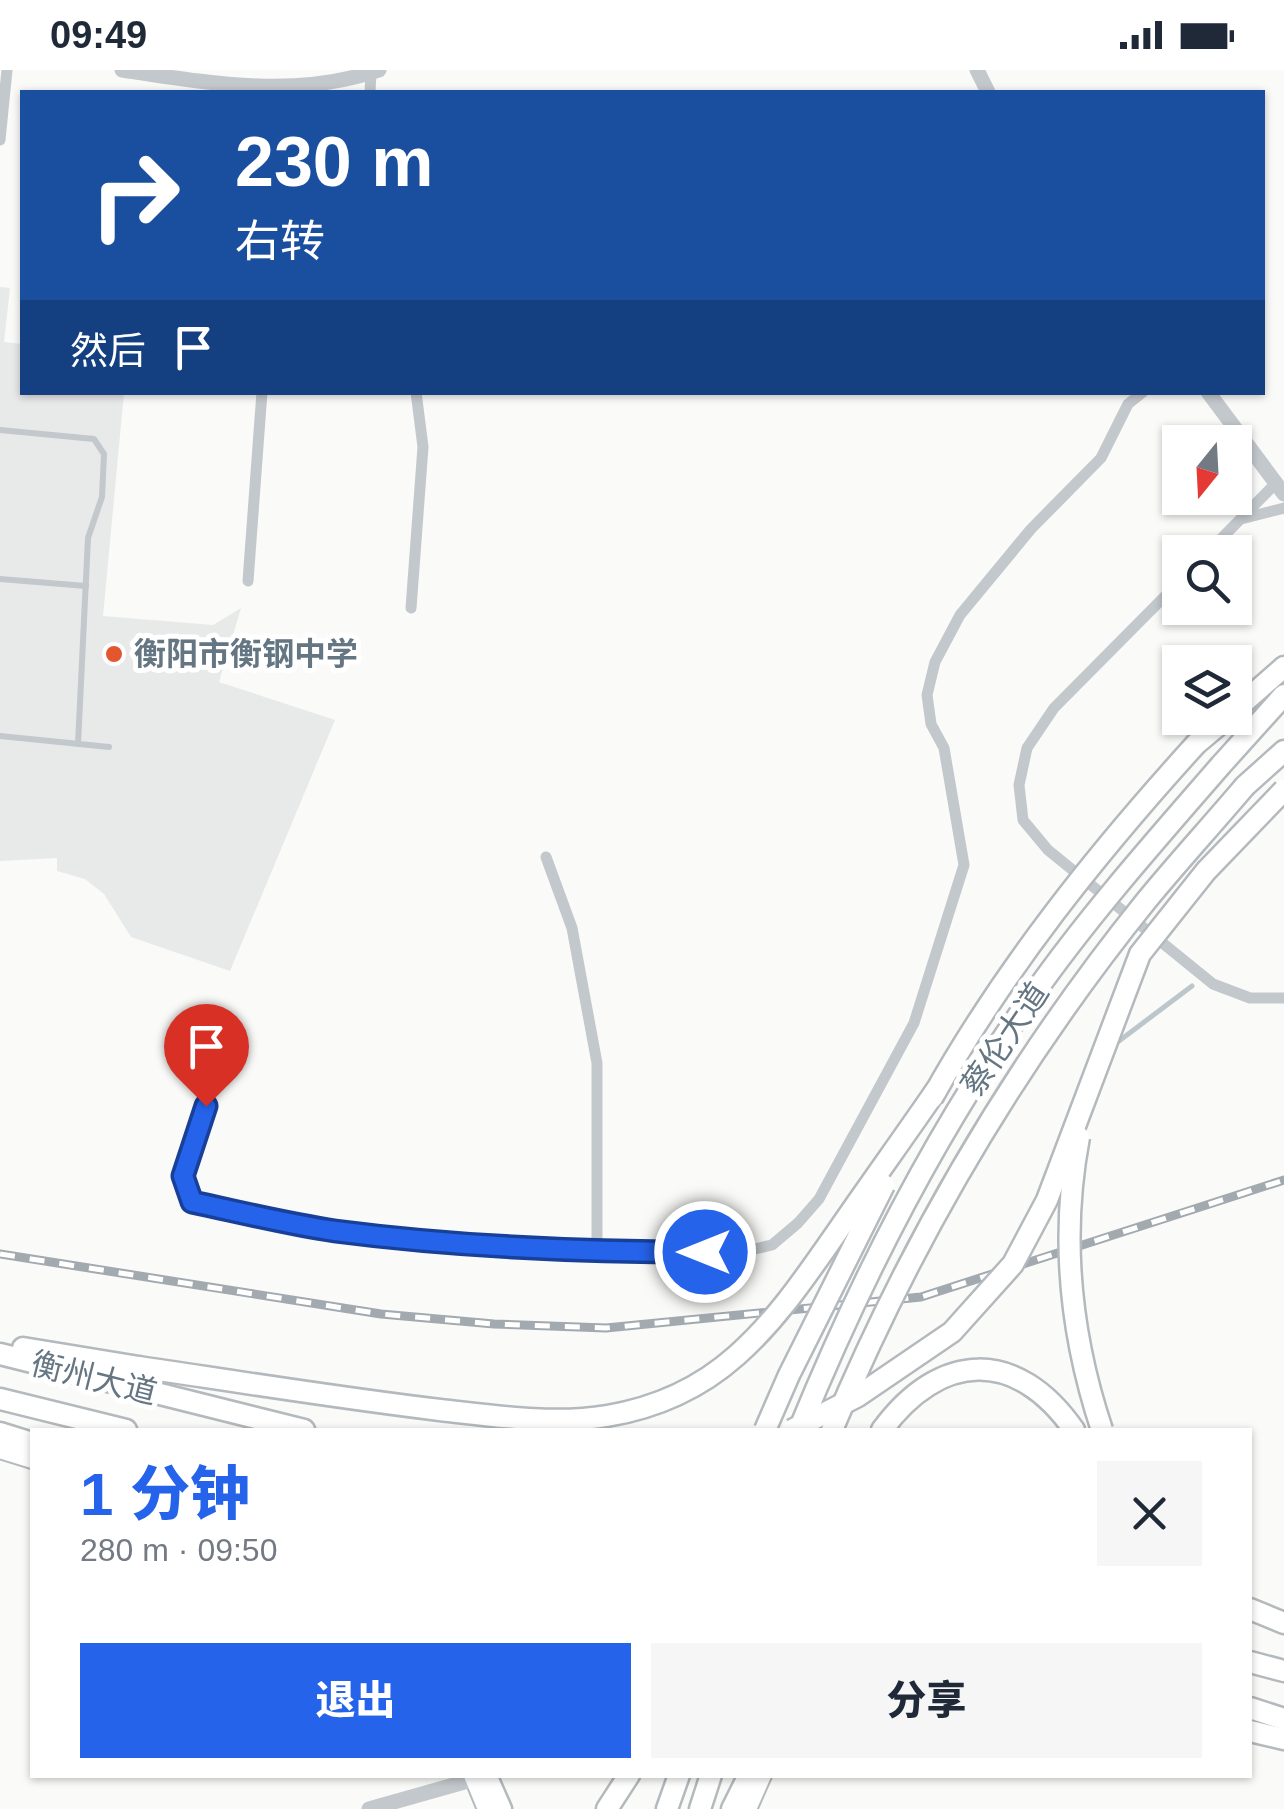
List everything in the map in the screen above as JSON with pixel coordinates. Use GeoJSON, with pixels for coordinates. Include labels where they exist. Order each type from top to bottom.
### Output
{"type":"FeatureCollection","features":[{"type":"Feature","properties":{"kind":"highway"},"geometry":{"type":"LineString","coordinates":[[1252,695],[1284,667]]}},
{"type":"Feature","properties":{"kind":"highway","name":"蔡伦大道"},"geometry":{"type":"LineString","coordinates":[[797,1428],[906,1205],[961,1106],[1032,995],[1119,883],[1284,695]]}},
{"type":"Feature","properties":{"kind":"highway"},"geometry":{"type":"LineString","coordinates":[[0,1344],[368,1401],[502,1416],[605,1416],[650,1406],[694,1387],[764,1330],[792,1296],[937,1089],[1058,906],[1136,810],[1207,735]]}},
{"type":"Feature","properties":{"kind":"highway","name":"蔡伦大道"},"geometry":{"type":"LineString","coordinates":[[833,1428],[871,1337],[944,1200],[1010,1089],[1146,902],[1246,786],[1284,752]]}},
{"type":"Feature","properties":{"kind":"highway"},"geometry":{"type":"LineString","coordinates":[[799,1428],[904,1368],[952,1332],[988,1296],[1030,1236],[1047,1200],[1140,954],[1206,871],[1284,790]]}},
{"type":"Feature","properties":{"kind":"highway"},"geometry":{"type":"LineString","coordinates":[[766,1428],[867,1216],[937,1089]]}},
{"type":"Feature","properties":{"kind":"highway"},"geometry":{"type":"LineString","coordinates":[[1088,1091],[1070,1206],[1069,1272],[1076,1340],[1101,1428]]}},
{"type":"Feature","properties":{"kind":"highway","name":"衡州大道"},"geometry":{"type":"LineString","coordinates":[[0,1354],[296,1428]]}},
{"type":"Feature","properties":{"kind":"highway"},"geometry":{"type":"LineString","coordinates":[[884,1428],[904,1402],[927,1384],[959,1370],[995,1371],[1024,1380],[1055,1402],[1073,1428]]}},
{"type":"Feature","properties":{"kind":"highway","name":"衡州大道"},"geometry":{"type":"LineString","coordinates":[[0,1399],[118,1428]]}},
{"type":"Feature","properties":{"kind":"highway"},"geometry":{"type":"LineString","coordinates":[[0,1433],[30,1442]]}},
{"type":"Feature","properties":{"kind":"highway"},"geometry":{"type":"LineString","coordinates":[[1252,1612],[1284,1624]]}},
{"type":"Feature","properties":{"kind":"highway"},"geometry":{"type":"LineString","coordinates":[[1252,1663],[1284,1671]]}},
{"type":"Feature","properties":{"kind":"highway"},"geometry":{"type":"LineString","coordinates":[[1252,1708],[1284,1717]]}},
{"type":"Feature","properties":{"kind":"highway"},"geometry":{"type":"LineString","coordinates":[[1252,1731],[1284,1739]]}},
{"type":"Feature","properties":{"kind":"highway"},"geometry":{"type":"LineString","coordinates":[[606,1809],[627,1778]]}},
{"type":"Feature","properties":{"kind":"highway"},"geometry":{"type":"LineString","coordinates":[[667,1809],[678,1778]]}},
{"type":"Feature","properties":{"kind":"highway"},"geometry":{"type":"LineString","coordinates":[[700,1809],[711,1778]]}},
{"type":"Feature","properties":{"kind":"highway"},"geometry":{"type":"LineString","coordinates":[[730,1809],[739,1778]]}},
{"type":"Feature","properties":{"kind":"highway"},"geometry":{"type":"LineString","coordinates":[[730,1809],[747,1778]]}},
{"type":"Feature","properties":{"kind":"highway"},"geometry":{"type":"LineString","coordinates":[[478,1779],[500,1809]]}},
{"type":"Feature","properties":{"kind":"main road"},"geometry":{"type":"LineString","coordinates":[[0,1449],[30,1458]]}},
{"type":"Feature","properties":{"kind":"main road"},"geometry":{"type":"LineString","coordinates":[[747,1809],[761,1778]]}},
{"type":"Feature","properties":{"kind":"main road"},"geometry":{"type":"LineString","coordinates":[[478,1779],[487,1809]]}},
{"type":"Feature","properties":{"kind":"street"},"geometry":{"type":"LineString","coordinates":[[0,140],[7,70]]}},
{"type":"Feature","properties":{"kind":"street"},"geometry":{"type":"LineString","coordinates":[[122,70],[269,90],[316,87],[374,71]]}},
{"type":"Feature","properties":{"kind":"street"},"geometry":{"type":"LineString","coordinates":[[248,581],[262,395]]}},
{"type":"Feature","properties":{"kind":"street"},"geometry":{"type":"LineString","coordinates":[[411,608],[422,447],[416,395]]}},
{"type":"Feature","properties":{"kind":"street"},"geometry":{"type":"LineString","coordinates":[[206,1106],[183,1176],[192,1202],[331,1230],[417,1240],[597,1252],[741,1252],[772,1245],[798,1224],[818,1199],[914,1023],[964,865],[944,748],[931,724],[927,696],[934,662],[960,615],[1031,528],[1101,458],[1128,404],[1139,395]]}},
{"type":"Feature","properties":{"kind":"street"},"geometry":{"type":"LineString","coordinates":[[1210,395],[1282,487],[1225,535]]}},
{"type":"Feature","properties":{"kind":"street"},"geometry":{"type":"LineString","coordinates":[[1241,519],[1284,508]]}},
{"type":"Feature","properties":{"kind":"street"},"geometry":{"type":"LineString","coordinates":[[1162,598],[1054,708],[1028,748],[1018,785],[1024,820],[1048,850],[1213,984],[1250,998],[1284,998]]}},
{"type":"Feature","properties":{"kind":"street"},"geometry":{"type":"LineString","coordinates":[[546,857],[572,928],[597,1063],[597,1252]]}},
{"type":"Feature","properties":{"kind":"street"},"geometry":{"type":"LineString","coordinates":[[368,1809],[478,1779]]}},
{"type":"Feature","properties":{"kind":"street"},"geometry":{"type":"LineString","coordinates":[[393,1809],[478,1779]]}},
{"type":"Feature","properties":{"kind":"lane"},"geometry":{"type":"LineString","coordinates":[[0,430],[94,439],[104,454],[102,497],[88,538],[78,744]]}},
{"type":"Feature","properties":{"kind":"lane"},"geometry":{"type":"LineString","coordinates":[[0,579],[86,586]]}},
{"type":"Feature","properties":{"kind":"lane"},"geometry":{"type":"LineString","coordinates":[[0,736],[109,747]]}},
{"type":"Feature","properties":{"kind":"shaded area","name":"衡阳市衡钢中学"},"geometry":{"type":"Polygon","coordinates":[[[0,287],[10,288],[4,342],[20,344],[20,395],[124,395],[103,616],[213,625],[241,608],[219,682],[335,720],[230,971],[131,937],[104,894],[85,879],[57,871],[57,858],[0,861],[0,287]]]}},
{"type":"Feature","properties":{"kind":"waterway"},"geometry":{"type":"LineString","coordinates":[[1115,1044],[1192,986]]}},
{"type":"Feature","properties":{"kind":"railway"},"geometry":{"type":"LineString","coordinates":[[0,1254],[381,1314],[606,1328],[921,1297],[1284,1180]]}},
{"type":"Feature","properties":{"kind":"place","name":"衡阳市衡钢中学"},"geometry":{"type":"Point","coordinates":[114,654]}},
{"type":"Feature","properties":{"kind":"route"},"geometry":{"type":"LineString","coordinates":[[206,1106],[183,1176],[192,1202],[331,1230],[417,1240],[597,1252],[705,1252]]}}]}
